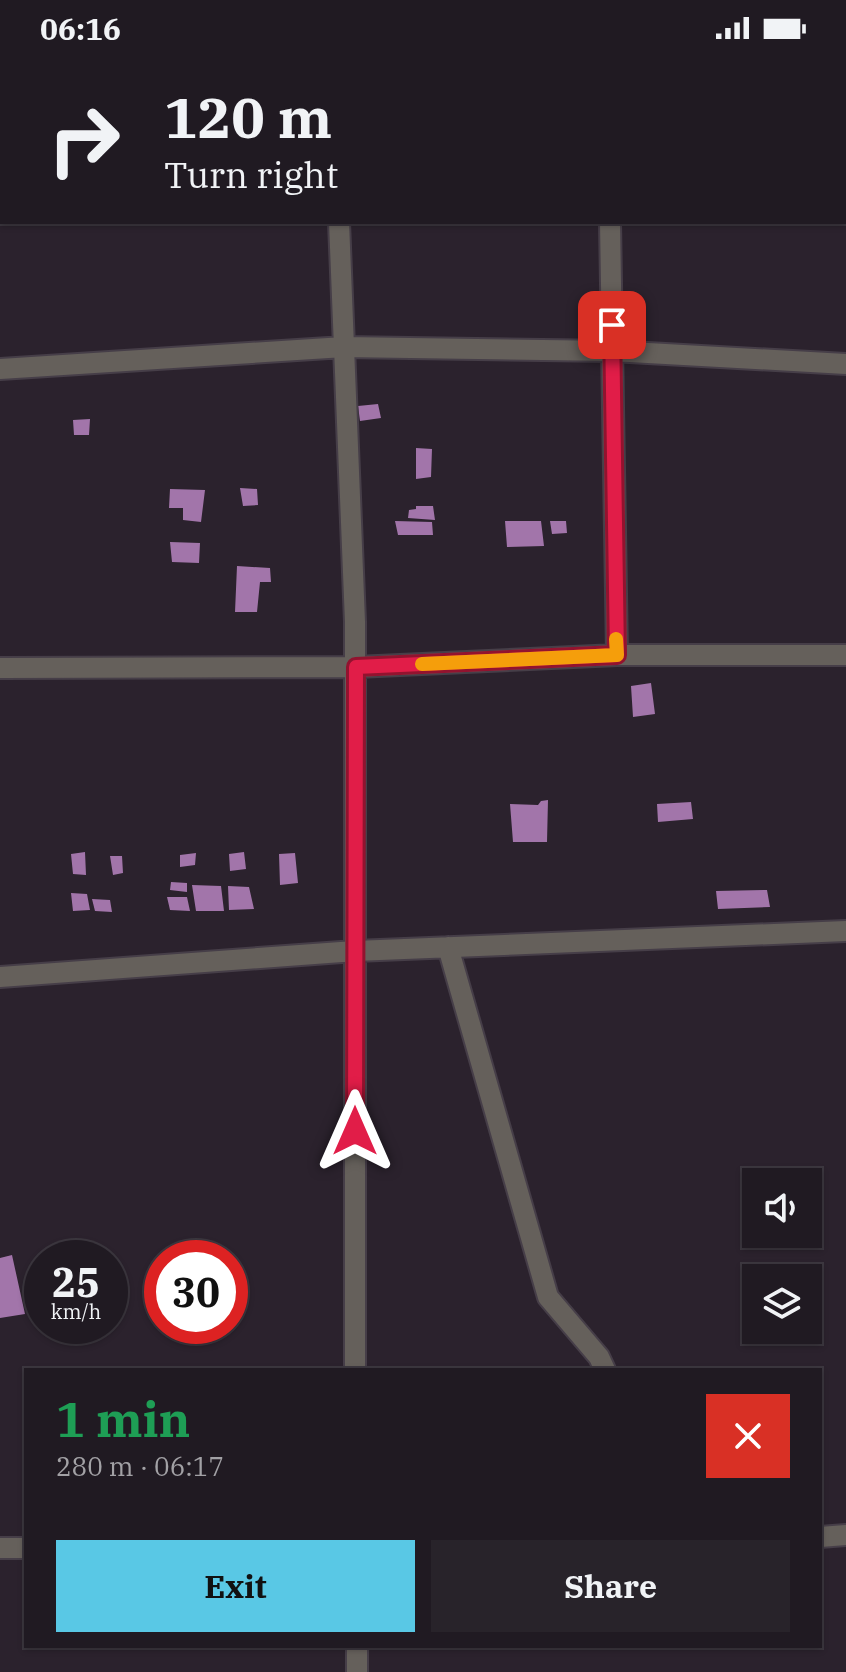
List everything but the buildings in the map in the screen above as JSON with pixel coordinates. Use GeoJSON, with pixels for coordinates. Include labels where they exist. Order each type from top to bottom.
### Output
{"type":"FeatureCollection","features":[{"type":"Feature","properties":{"kind":"street"},"geometry":{"type":"LineString","coordinates":[[339,224],[356,667],[355,1368]]}},
{"type":"Feature","properties":{"kind":"street"},"geometry":{"type":"LineString","coordinates":[[610,224],[617,655]]}},
{"type":"Feature","properties":{"kind":"street"},"geometry":{"type":"LineString","coordinates":[[0,369],[344,347],[612,351],[846,364]]}},
{"type":"Feature","properties":{"kind":"street"},"geometry":{"type":"LineString","coordinates":[[1,668],[356,667],[617,655],[846,655]]}},
{"type":"Feature","properties":{"kind":"street"},"geometry":{"type":"LineString","coordinates":[[0,977],[355,951],[846,931]]}},
{"type":"Feature","properties":{"kind":"street"},"geometry":{"type":"LineString","coordinates":[[448,947],[548,1297],[599,1357],[604,1368]]}},
{"type":"Feature","properties":{"kind":"street"},"geometry":{"type":"LineString","coordinates":[[822,1537],[846,1535]]}},
{"type":"Feature","properties":{"kind":"street"},"geometry":{"type":"LineString","coordinates":[[0,1548],[24,1548]]}},
{"type":"Feature","properties":{"kind":"street"},"geometry":{"type":"LineString","coordinates":[[357,1648],[357,1672]]}},
{"type":"Feature","properties":{"kind":"slow traffic"},"geometry":{"type":"LineString","coordinates":[[422,664],[617,655],[616,639]]}},
{"type":"Feature","properties":{"kind":"route"},"geometry":{"type":"LineString","coordinates":[[355,1131],[356,667],[617,655],[612,325]]}}]}
